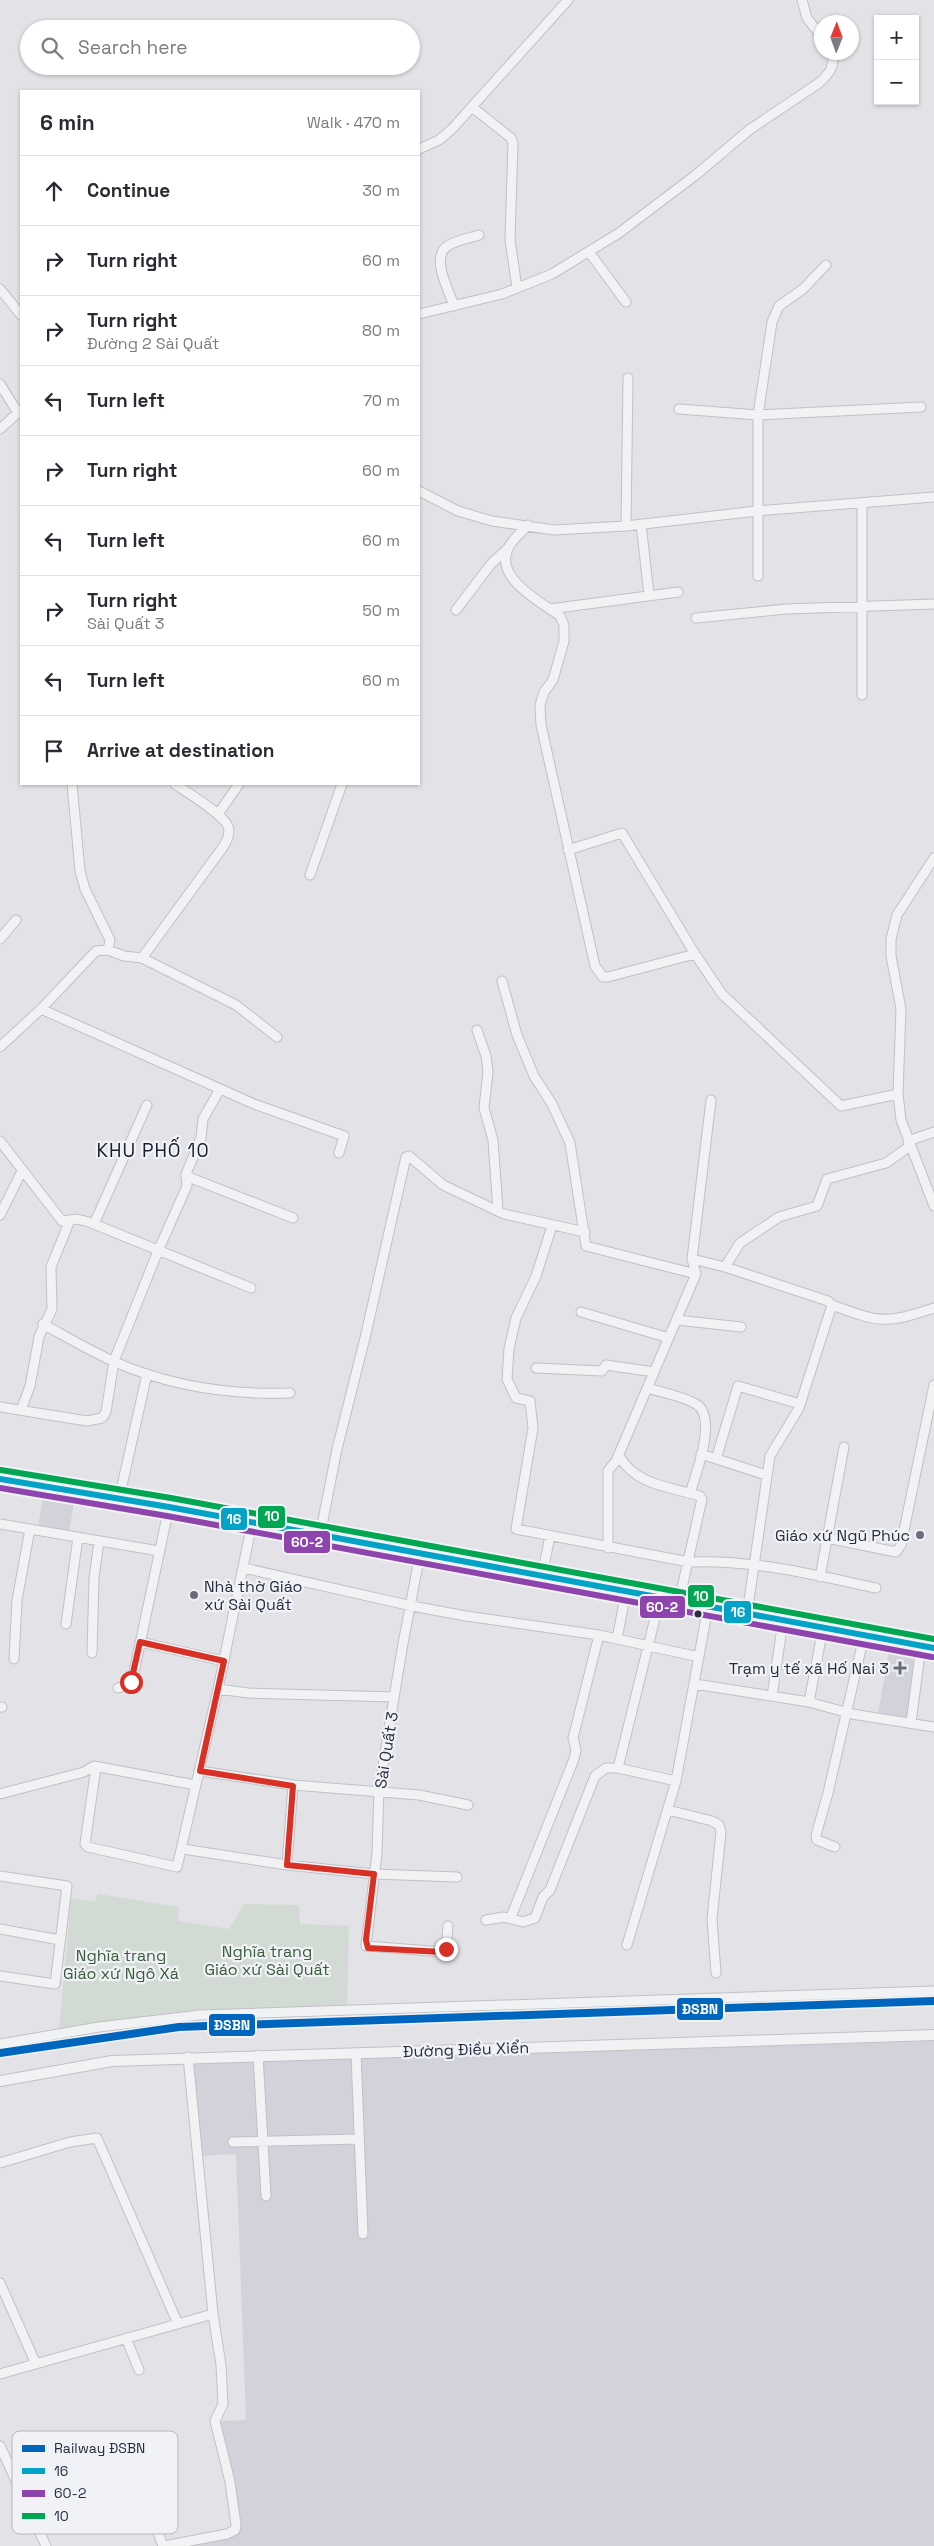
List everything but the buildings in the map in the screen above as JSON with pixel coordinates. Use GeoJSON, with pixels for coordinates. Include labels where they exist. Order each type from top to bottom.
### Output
{"type":"FeatureCollection","features":[{"type":"Feature","properties":{"kind":"highway"},"geometry":{"type":"LineString","coordinates":[[0,1479],[169,1507],[928,1647]]}},
{"type":"Feature","properties":{"kind":"street"},"geometry":{"type":"LineString","coordinates":[[420,149],[440,140],[568,0]]}},
{"type":"Feature","properties":{"kind":"street"},"geometry":{"type":"LineString","coordinates":[[802,0],[807,18],[814,27]]}},
{"type":"Feature","properties":{"kind":"street"},"geometry":{"type":"LineString","coordinates":[[420,314],[517,288],[552,274],[589,252],[619,233],[697,174],[750,130],[819,83],[827,75],[832,65],[832,60]]}},
{"type":"Feature","properties":{"kind":"street"},"geometry":{"type":"LineString","coordinates":[[472,107],[511,138],[513,143],[510,240],[517,288]]}},
{"type":"Feature","properties":{"kind":"street"},"geometry":{"type":"LineString","coordinates":[[454,306],[442,270],[441,251],[449,245],[480,235]]}},
{"type":"Feature","properties":{"kind":"street"},"geometry":{"type":"LineString","coordinates":[[589,252],[626,302]]}},
{"type":"Feature","properties":{"kind":"street"},"geometry":{"type":"LineString","coordinates":[[758,576],[758,416],[772,322],[779,306],[803,289],[826,265]]}},
{"type":"Feature","properties":{"kind":"street"},"geometry":{"type":"LineString","coordinates":[[0,289],[20,314]]}},
{"type":"Feature","properties":{"kind":"street"},"geometry":{"type":"LineString","coordinates":[[626,526],[628,378]]}},
{"type":"Feature","properties":{"kind":"street"},"geometry":{"type":"LineString","coordinates":[[0,384],[20,411],[0,429]]}},
{"type":"Feature","properties":{"kind":"street"},"geometry":{"type":"LineString","coordinates":[[679,409],[758,416],[921,407]]}},
{"type":"Feature","properties":{"kind":"street"},"geometry":{"type":"LineString","coordinates":[[420,492],[458,511],[492,521],[554,530],[626,526],[757,511],[934,497]]}},
{"type":"Feature","properties":{"kind":"street"},"geometry":{"type":"LineString","coordinates":[[862,503],[862,695]]}},
{"type":"Feature","properties":{"kind":"street"},"geometry":{"type":"LineString","coordinates":[[641,524],[649,595]]}},
{"type":"Feature","properties":{"kind":"street"},"geometry":{"type":"LineString","coordinates":[[456,610],[491,564],[528,525]]}},
{"type":"Feature","properties":{"kind":"street"},"geometry":{"type":"LineString","coordinates":[[507,549],[508,573],[514,582],[560,616],[564,625],[564,640],[553,680],[544,692],[540,705],[541,725],[595,966],[602,977],[608,978],[694,954]]}},
{"type":"Feature","properties":{"kind":"street"},"geometry":{"type":"LineString","coordinates":[[550,609],[678,592]]}},
{"type":"Feature","properties":{"kind":"street"},"geometry":{"type":"LineString","coordinates":[[696,618],[786,609],[934,604]]}},
{"type":"Feature","properties":{"kind":"street"},"geometry":{"type":"LineString","coordinates":[[72,785],[80,871],[85,889],[110,940],[108,950]]}},
{"type":"Feature","properties":{"kind":"street"},"geometry":{"type":"LineString","coordinates":[[142,958],[226,842],[229,829],[226,821],[218,814],[176,785]]}},
{"type":"Feature","properties":{"kind":"street"},"geometry":{"type":"LineString","coordinates":[[310,875],[342,785]]}},
{"type":"Feature","properties":{"kind":"street"},"geometry":{"type":"LineString","coordinates":[[218,814],[233,786]]}},
{"type":"Feature","properties":{"kind":"street"},"geometry":{"type":"LineString","coordinates":[[568,850],[622,833],[694,954],[722,994],[841,1106],[898,1094]]}},
{"type":"Feature","properties":{"kind":"street"},"geometry":{"type":"LineString","coordinates":[[934,858],[897,915],[891,940],[891,956],[901,1009],[898,1094],[901,1120],[934,1206]]}},
{"type":"Feature","properties":{"kind":"street"},"geometry":{"type":"LineString","coordinates":[[0,939],[16,920]]}},
{"type":"Feature","properties":{"kind":"street"},"geometry":{"type":"LineString","coordinates":[[0,1047],[41,1009],[96,951],[108,950],[124,956],[142,958],[236,1005],[277,1037]]}},
{"type":"Feature","properties":{"kind":"street"},"geometry":{"type":"LineString","coordinates":[[502,981],[517,1035],[534,1076],[552,1104],[570,1142],[586,1246],[696,1274]]}},
{"type":"Feature","properties":{"kind":"street"},"geometry":{"type":"LineString","coordinates":[[41,1009],[254,1104],[344,1136],[339,1153]]}},
{"type":"Feature","properties":{"kind":"street"},"geometry":{"type":"LineString","coordinates":[[478,1030],[486,1056],[488,1072],[484,1108],[493,1140],[498,1211]]}},
{"type":"Feature","properties":{"kind":"street"},"geometry":{"type":"LineString","coordinates":[[0,1408],[87,1421],[102,1418],[106,1412],[114,1361],[158,1251],[187,1186],[186,1176],[201,1138],[203,1120],[220,1089]]}},
{"type":"Feature","properties":{"kind":"street"},"geometry":{"type":"LineString","coordinates":[[608,1548],[608,1472],[619,1456],[696,1274],[692,1259],[711,1100]]}},
{"type":"Feature","properties":{"kind":"street"},"geometry":{"type":"LineString","coordinates":[[94,1224],[147,1105]]}},
{"type":"Feature","properties":{"kind":"street"},"geometry":{"type":"LineString","coordinates":[[725,1267],[740,1243],[779,1217],[817,1206],[827,1179],[886,1163],[909,1144],[934,1132]]}},
{"type":"Feature","properties":{"kind":"street"},"geometry":{"type":"LineString","coordinates":[[0,1141],[62,1221],[77,1219],[94,1224],[250,1288]]}},
{"type":"Feature","properties":{"kind":"street"},"geometry":{"type":"LineString","coordinates":[[320,1535],[337,1449],[365,1338],[406,1157],[409,1156],[444,1185],[498,1211],[552,1226],[585,1232]]}},
{"type":"Feature","properties":{"kind":"street"},"geometry":{"type":"LineString","coordinates":[[0,1215],[22,1171]]}},
{"type":"Feature","properties":{"kind":"street"},"geometry":{"type":"LineString","coordinates":[[186,1176],[293,1218]]}},
{"type":"Feature","properties":{"kind":"street"},"geometry":{"type":"LineString","coordinates":[[21,1410],[30,1386],[35,1352],[43,1324],[52,1309],[51,1267],[70,1220]]}},
{"type":"Feature","properties":{"kind":"street"},"geometry":{"type":"LineString","coordinates":[[552,1226],[536,1276],[516,1318],[506,1375],[512,1394],[516,1398],[530,1401],[534,1420],[516,1529],[689,1562],[714,1560],[820,1576],[876,1588]]}},
{"type":"Feature","properties":{"kind":"street"},"geometry":{"type":"LineString","coordinates":[[692,1259],[725,1267],[820,1298],[832,1305],[882,1321],[898,1320],[934,1308]]}},
{"type":"Feature","properties":{"kind":"street"},"geometry":{"type":"LineString","coordinates":[[747,1614],[770,1456],[800,1404],[832,1305]]}},
{"type":"Feature","properties":{"kind":"street"},"geometry":{"type":"LineString","coordinates":[[581,1312],[669,1338]]}},
{"type":"Feature","properties":{"kind":"street"},"geometry":{"type":"LineString","coordinates":[[676,1320],[741,1327]]}},
{"type":"Feature","properties":{"kind":"street"},"geometry":{"type":"LineString","coordinates":[[43,1324],[114,1361],[147,1374],[226,1392],[290,1393]]}},
{"type":"Feature","properties":{"kind":"street"},"geometry":{"type":"LineString","coordinates":[[536,1368],[602,1371],[606,1365],[654,1372]]}},
{"type":"Feature","properties":{"kind":"street"},"geometry":{"type":"LineString","coordinates":[[119,1499],[147,1374]]}},
{"type":"Feature","properties":{"kind":"street"},"geometry":{"type":"LineString","coordinates":[[827,1538],[896,1552],[901,1544],[934,1385]]}},
{"type":"Feature","properties":{"kind":"street"},"geometry":{"type":"LineString","coordinates":[[716,1459],[738,1386],[800,1404]]}},
{"type":"Feature","properties":{"kind":"street"},"geometry":{"type":"LineString","coordinates":[[648,1388],[697,1405],[706,1416],[706,1434],[690,1493]]}},
{"type":"Feature","properties":{"kind":"street"},"geometry":{"type":"LineString","coordinates":[[706,1434],[722,1439]]}},
{"type":"Feature","properties":{"kind":"street"},"geometry":{"type":"LineString","coordinates":[[820,1576],[844,1447]]}},
{"type":"Feature","properties":{"kind":"street"},"geometry":{"type":"LineString","coordinates":[[701,1454],[766,1476]]}},
{"type":"Feature","properties":{"kind":"street"},"geometry":{"type":"LineString","coordinates":[[619,1456],[624,1466],[639,1479],[690,1493],[702,1499],[679,1601]]}},
{"type":"Feature","properties":{"kind":"street"},"geometry":{"type":"LineString","coordinates":[[118,1688],[129,1686],[131,1682],[169,1507]]}},
{"type":"Feature","properties":{"kind":"street"},"geometry":{"type":"LineString","coordinates":[[96,1767],[85,1844],[177,1867],[183,1849],[195,1784],[200,1771],[218,1689],[252,1523]]}},
{"type":"Feature","properties":{"kind":"street"},"geometry":{"type":"LineString","coordinates":[[0,1524],[159,1551]]}},
{"type":"Feature","properties":{"kind":"street"},"geometry":{"type":"LineString","coordinates":[[14,1659],[18,1600],[30,1529]]}},
{"type":"Feature","properties":{"kind":"street"},"geometry":{"type":"LineString","coordinates":[[542,1576],[550,1536]]}},
{"type":"Feature","properties":{"kind":"street"},"geometry":{"type":"LineString","coordinates":[[66,1624],[78,1537]]}},
{"type":"Feature","properties":{"kind":"street"},"geometry":{"type":"LineString","coordinates":[[92,1653],[94,1578],[99,1541]]}},
{"type":"Feature","properties":{"kind":"street","name":"Sài Quất 3"},"geometry":{"type":"LineString","coordinates":[[420,1554],[379,1790],[378,1853],[366,1940],[368,1948],[444,1952],[446,1949],[448,1926]]}},
{"type":"Feature","properties":{"kind":"street"},"geometry":{"type":"LineString","coordinates":[[244,1568],[412,1606],[466,1616],[599,1635],[699,1657]]}},
{"type":"Feature","properties":{"kind":"street"},"geometry":{"type":"LineString","coordinates":[[617,1639],[626,1592]]}},
{"type":"Feature","properties":{"kind":"street"},"geometry":{"type":"LineString","coordinates":[[618,1768],[660,1598]]}},
{"type":"Feature","properties":{"kind":"street"},"geometry":{"type":"LineString","coordinates":[[627,1945],[676,1781],[708,1607]]}},
{"type":"Feature","properties":{"kind":"street"},"geometry":{"type":"LineString","coordinates":[[772,1696],[783,1621]]}},
{"type":"Feature","properties":{"kind":"street"},"geometry":{"type":"LineString","coordinates":[[809,1702],[823,1628]]}},
{"type":"Feature","properties":{"kind":"street"},"geometry":{"type":"LineString","coordinates":[[511,1918],[574,1759],[576,1750],[573,1738],[599,1635]]}},
{"type":"Feature","properties":{"kind":"street"},"geometry":{"type":"LineString","coordinates":[[834,1847],[817,1840],[816,1835],[830,1785],[864,1636]]}},
{"type":"Feature","properties":{"kind":"street"},"geometry":{"type":"LineString","coordinates":[[140,1642],[224,1661]]}},
{"type":"Feature","properties":{"kind":"street"},"geometry":{"type":"LineString","coordinates":[[911,1723],[928,1647]]}},
{"type":"Feature","properties":{"kind":"street"},"geometry":{"type":"LineString","coordinates":[[695,1684],[809,1702],[846,1712],[934,1727]]}},
{"type":"Feature","properties":{"kind":"street"},"geometry":{"type":"LineString","coordinates":[[218,1689],[248,1693],[394,1697]]}},
{"type":"Feature","properties":{"kind":"street"},"geometry":{"type":"LineString","coordinates":[[0,1794],[96,1767],[195,1784]]}},
{"type":"Feature","properties":{"kind":"street"},"geometry":{"type":"LineString","coordinates":[[486,1920],[511,1918],[524,1922],[535,1918],[543,1897],[550,1890],[595,1776],[606,1768],[618,1768],[676,1781]]}},
{"type":"Feature","properties":{"kind":"street"},"geometry":{"type":"LineString","coordinates":[[200,1771],[293,1786],[379,1790],[419,1795],[468,1805]]}},
{"type":"Feature","properties":{"kind":"street"},"geometry":{"type":"LineString","coordinates":[[287,1865],[293,1786]]}},
{"type":"Feature","properties":{"kind":"street"},"geometry":{"type":"LineString","coordinates":[[668,1810],[712,1820],[719,1825],[722,1832],[712,1919],[716,1974]]}},
{"type":"Feature","properties":{"kind":"street"},"geometry":{"type":"LineString","coordinates":[[183,1849],[287,1865],[374,1874],[457,1877]]}},
{"type":"Feature","properties":{"kind":"street"},"geometry":{"type":"LineString","coordinates":[[0,1876],[67,1886],[55,1984],[0,1976]]}},
{"type":"Feature","properties":{"kind":"street"},"geometry":{"type":"LineString","coordinates":[[0,1929],[60,1940]]}},
{"type":"Feature","properties":{"kind":"street"},"geometry":{"type":"LineString","coordinates":[[0,2044],[99,2027],[200,2015],[934,1991]]}},
{"type":"Feature","properties":{"kind":"street","name":"Đường Điều Xiển"},"geometry":{"type":"LineString","coordinates":[[0,2081],[112,2061],[188,2057],[934,2035]]}},
{"type":"Feature","properties":{"kind":"street"},"geometry":{"type":"LineString","coordinates":[[356,2053],[358,2139],[364,2234]]}},
{"type":"Feature","properties":{"kind":"street"},"geometry":{"type":"LineString","coordinates":[[258,2055],[266,2196]]}},
{"type":"Feature","properties":{"kind":"street"},"geometry":{"type":"LineString","coordinates":[[159,2534],[164,2546],[227,2534],[234,2530],[236,2525],[230,2482],[215,2421],[223,2404],[221,2365],[213,2314],[188,2057]]}},
{"type":"Feature","properties":{"kind":"street"},"geometry":{"type":"LineString","coordinates":[[0,2163],[70,2142],[97,2138],[178,2324]]}},
{"type":"Feature","properties":{"kind":"street"},"geometry":{"type":"LineString","coordinates":[[233,2142],[358,2139]]}},
{"type":"Feature","properties":{"kind":"street"},"geometry":{"type":"LineString","coordinates":[[0,2283],[36,2364]]}},
{"type":"Feature","properties":{"kind":"street"},"geometry":{"type":"LineString","coordinates":[[0,2374],[213,2314]]}},
{"type":"Feature","properties":{"kind":"street"},"geometry":{"type":"LineString","coordinates":[[126,2338],[140,2370]]}},
{"type":"Feature","properties":{"kind":"street"},"geometry":{"type":"LineString","coordinates":[[0,2446],[12,2472]]}},
{"type":"Feature","properties":{"kind":"street"},"geometry":{"type":"LineString","coordinates":[[40,2534],[46,2546]]}},
{"type":"Feature","properties":{"kind":"shaded area"},"geometry":{"type":"Polygon","coordinates":[[[44,1492],[75,1497],[69,1532],[38,1527],[44,1492]]]}},
{"type":"Feature","properties":{"kind":"shaded area","name":"Trạm y tế xã Hố Nai 3"},"geometry":{"type":"Polygon","coordinates":[[[890,1646],[917,1651],[908,1718],[878,1714],[890,1646]]]}},
{"type":"Feature","properties":{"kind":"shaded area"},"geometry":{"type":"Polygon","coordinates":[[[934,2041],[934,2546],[189,2546],[227,2537],[239,2527],[233,2481],[219,2421],[246,2420],[236,2154],[202,2156],[193,2063],[934,2041]]]}},
{"type":"Feature","properties":{"kind":"green space"},"geometry":{"type":"Polygon","coordinates":[[[98,1894],[179,1907],[178,1921],[229,1929],[244,1904],[299,1905],[300,1924],[349,1926],[347,2006],[176,2013],[59,2030],[71,1898],[95,1902],[98,1894]]]}},
{"type":"Feature","properties":{"kind":"rail line","name":"ĐSBN"},"geometry":{"type":"LineString","coordinates":[[0,2053],[179,2027],[934,2001]]}},
{"type":"Feature","properties":{"kind":"transit line","name":"10"},"geometry":{"type":"LineString","coordinates":[[1,1470],[171,1498],[934,1639]]}},
{"type":"Feature","properties":{"kind":"transit line","name":"16"},"geometry":{"type":"LineString","coordinates":[[0,1479],[169,1507],[934,1648]]}},
{"type":"Feature","properties":{"kind":"transit line","name":"60-2"},"geometry":{"type":"LineString","coordinates":[[0,1488],[167,1516],[932,1657]]}},
{"type":"Feature","properties":{"kind":"place","name":"Giáo xứ Ngũ Phúc"},"geometry":{"type":"Point","coordinates":[920,1535]}},
{"type":"Feature","properties":{"kind":"place","name":"Nhà thờ Giáo xứ Sài Quất"},"geometry":{"type":"Point","coordinates":[194,1595]}},
{"type":"Feature","properties":{"kind":"place","name":"Trạm y tế xã Hố Nai 3"},"geometry":{"type":"Point","coordinates":[900,1668]}},
{"type":"Feature","properties":{"kind":"district","name":"KHU PHỐ 10"},"geometry":{"type":"Point","coordinates":[153,1150]}},
{"type":"Feature","properties":{"kind":"route"},"geometry":{"type":"LineString","coordinates":[[131,1682],[140,1642],[224,1661],[200,1771],[293,1786],[287,1865],[374,1874],[366,1940],[368,1948],[442,1952],[446,1949]]}},
{"type":"Feature","properties":{"kind":"park label","name":"Nghĩa trang Giáo xứ Sài Quất"},"geometry":{"type":"Point","coordinates":[267,1960]}},
{"type":"Feature","properties":{"kind":"park label","name":"Nghĩa trang Giáo xứ Ngô Xá"},"geometry":{"type":"Point","coordinates":[121,1964]}}]}
